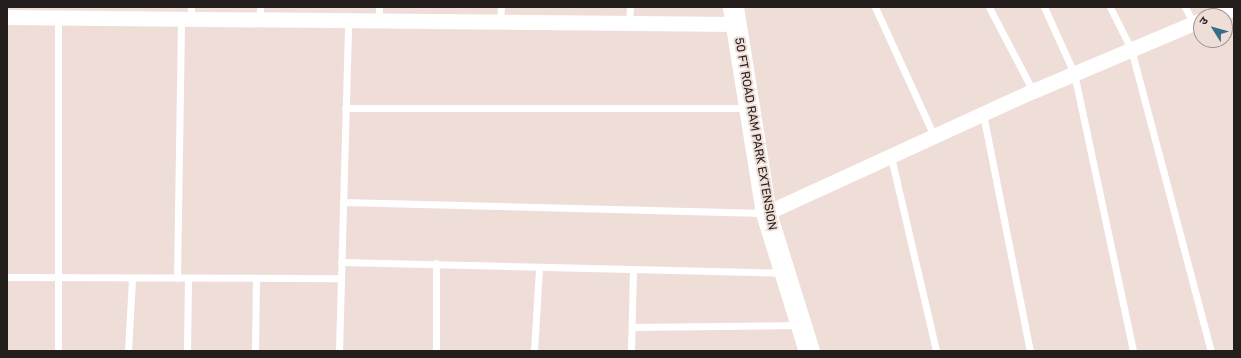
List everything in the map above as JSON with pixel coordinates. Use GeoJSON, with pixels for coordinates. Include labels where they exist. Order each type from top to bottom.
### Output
{"type":"FeatureCollection","features":[{"type":"Feature","properties":{"kind":"street"},"geometry":{"type":"LineString","coordinates":[[7,17],[37,12],[58,18],[136,12],[188,14],[260,12],[348,18],[379,13],[501,14],[629,22],[735,16]]}},
{"type":"Feature","properties":{"kind":"street","name":"50 FT ROAD RAM PARK EXTENSION"},"geometry":{"type":"LineString","coordinates":[[735,16],[766,213],[783,273],[809,351]]}},
{"type":"Feature","properties":{"kind":"street"},"geometry":{"type":"LineString","coordinates":[[766,213],[935,138],[1033,91],[1193,23]]}},
{"type":"Feature","properties":{"kind":"lane"},"geometry":{"type":"LineString","coordinates":[[629,22],[630,7]]}},
{"type":"Feature","properties":{"kind":"lane"},"geometry":{"type":"LineString","coordinates":[[875,7],[935,138]]}},
{"type":"Feature","properties":{"kind":"lane"},"geometry":{"type":"LineString","coordinates":[[989,7],[1033,91]]}},
{"type":"Feature","properties":{"kind":"lane"},"geometry":{"type":"LineString","coordinates":[[1044,7],[1074,73],[1133,351]]}},
{"type":"Feature","properties":{"kind":"lane"},"geometry":{"type":"LineString","coordinates":[[1110,7],[1131,49],[1211,351]]}},
{"type":"Feature","properties":{"kind":"lane"},"geometry":{"type":"LineString","coordinates":[[1185,7],[1193,16]]}},
{"type":"Feature","properties":{"kind":"lane"},"geometry":{"type":"LineString","coordinates":[[177,278],[188,14]]}},
{"type":"Feature","properties":{"kind":"lane"},"geometry":{"type":"LineString","coordinates":[[58,18],[58,351]]}},
{"type":"Feature","properties":{"kind":"lane"},"geometry":{"type":"LineString","coordinates":[[339,351],[348,18]]}},
{"type":"Feature","properties":{"kind":"lane"},"geometry":{"type":"LineString","coordinates":[[345,108],[750,108]]}},
{"type":"Feature","properties":{"kind":"lane"},"geometry":{"type":"LineString","coordinates":[[983,114],[1030,351]]}},
{"type":"Feature","properties":{"kind":"lane"},"geometry":{"type":"LineString","coordinates":[[891,157],[936,351]]}},
{"type":"Feature","properties":{"kind":"lane"},"geometry":{"type":"LineString","coordinates":[[343,202],[766,213]]}},
{"type":"Feature","properties":{"kind":"lane"},"geometry":{"type":"LineString","coordinates":[[341,262],[436,263],[539,270],[783,273]]}},
{"type":"Feature","properties":{"kind":"lane"},"geometry":{"type":"LineString","coordinates":[[436,263],[436,351]]}},
{"type":"Feature","properties":{"kind":"lane"},"geometry":{"type":"LineString","coordinates":[[534,351],[539,270]]}},
{"type":"Feature","properties":{"kind":"lane"},"geometry":{"type":"LineString","coordinates":[[631,351],[633,271]]}},
{"type":"Feature","properties":{"kind":"lane"},"geometry":{"type":"LineString","coordinates":[[7,277],[132,280],[177,278],[340,278]]}},
{"type":"Feature","properties":{"kind":"lane"},"geometry":{"type":"LineString","coordinates":[[187,351],[188,278]]}},
{"type":"Feature","properties":{"kind":"lane"},"geometry":{"type":"LineString","coordinates":[[255,351],[256,278]]}},
{"type":"Feature","properties":{"kind":"lane"},"geometry":{"type":"LineString","coordinates":[[128,351],[132,280]]}},
{"type":"Feature","properties":{"kind":"lane"},"geometry":{"type":"LineString","coordinates":[[632,327],[800,325]]}}]}
